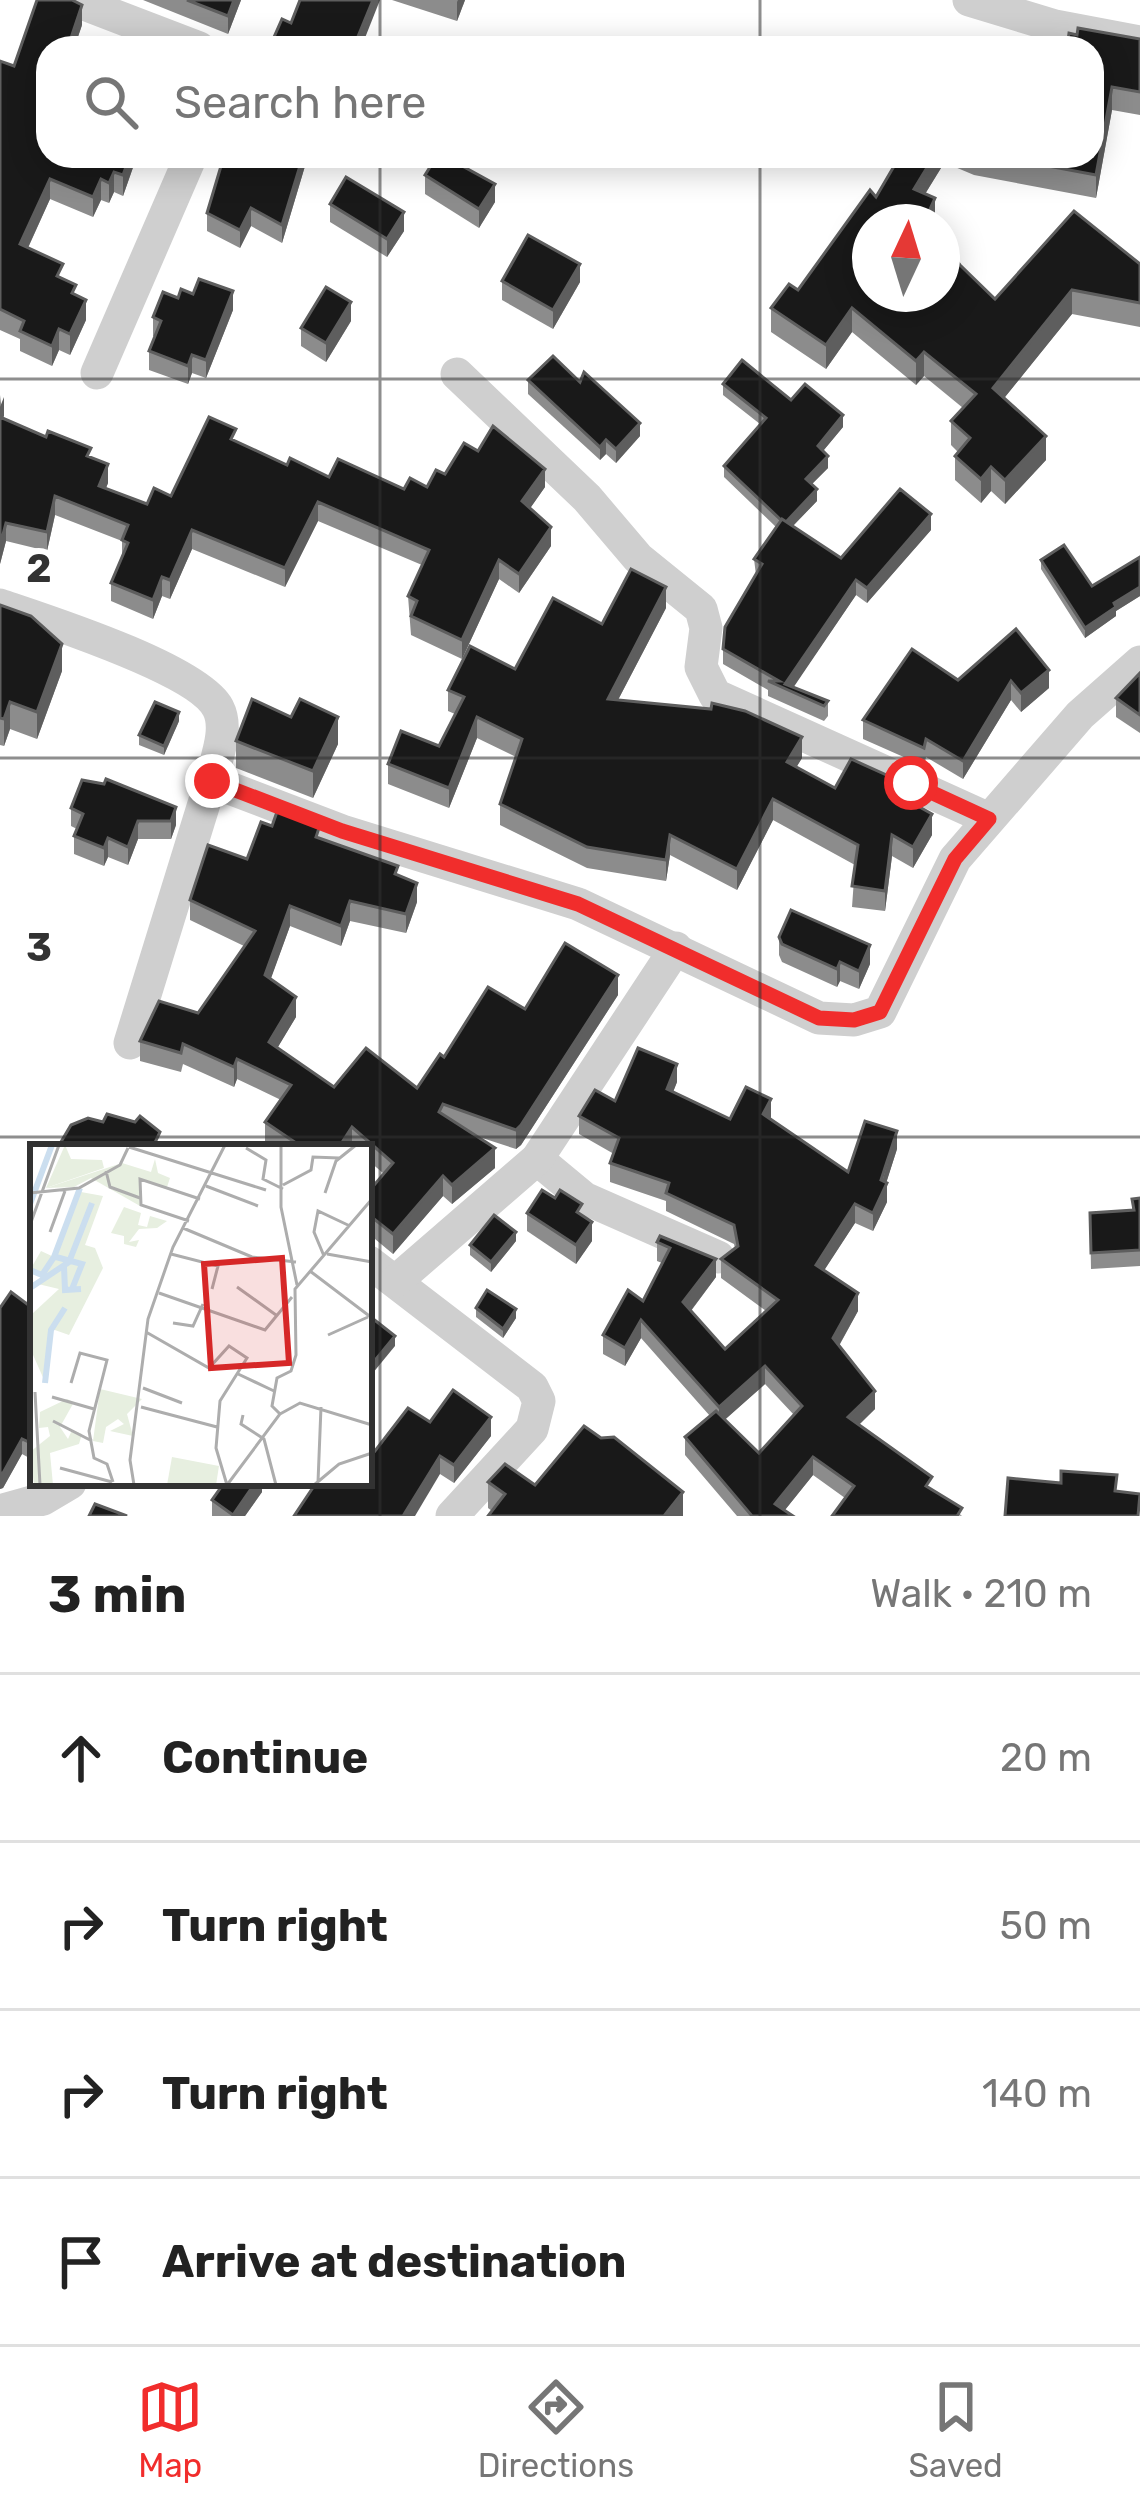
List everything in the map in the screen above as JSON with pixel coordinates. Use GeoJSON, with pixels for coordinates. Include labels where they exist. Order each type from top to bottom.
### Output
{"type":"FeatureCollection","features":[{"type":"Feature","properties":{"kind":"street"},"geometry":{"type":"LineString","coordinates":[[74,0],[168,36]]}},
{"type":"Feature","properties":{"kind":"street"},"geometry":{"type":"LineString","coordinates":[[969,0],[1055,26],[1140,42]]}},
{"type":"Feature","properties":{"kind":"street"},"geometry":{"type":"LineString","coordinates":[[97,373],[186,168]]}},
{"type":"Feature","properties":{"kind":"street"},"geometry":{"type":"LineString","coordinates":[[457,374],[587,499],[638,558],[700,609],[706,628],[701,668],[715,694],[989,819]]}},
{"type":"Feature","properties":{"kind":"street"},"geometry":{"type":"LineString","coordinates":[[0,605],[112,644],[209,696],[224,727],[212,781],[130,1042]]}},
{"type":"Feature","properties":{"kind":"street"},"geometry":{"type":"LineString","coordinates":[[212,781],[342,831],[578,904],[819,1018],[871,1018],[893,989],[955,859],[1080,715],[1140,662]]}},
{"type":"Feature","properties":{"kind":"street"},"geometry":{"type":"LineString","coordinates":[[452,1516],[532,1429],[538,1401],[532,1387],[383,1272],[537,1159],[676,948]]}},
{"type":"Feature","properties":{"kind":"street"},"geometry":{"type":"LineString","coordinates":[[537,1159],[584,1198],[718,1257]]}},
{"type":"Feature","properties":{"kind":"street"},"geometry":{"type":"LineString","coordinates":[[0,1511],[43,1499],[65,1486]]}},
{"type":"Feature","properties":{"kind":"building"},"geometry":{"type":"Polygon","coordinates":[[[37,0],[72,0],[82,5],[72,36],[36,36],[36,168],[126,168],[123,175],[114,172],[109,183],[101,179],[93,197],[50,179],[20,244],[63,264],[57,276],[76,285],[72,293],[86,300],[70,334],[59,329],[52,346],[20,331],[24,321],[0,309],[0,61],[14,66],[37,0]]]}},
{"type":"Feature","properties":{"kind":"building"},"geometry":{"type":"Polygon","coordinates":[[[187,0],[234,0],[228,16],[187,0]]]}},
{"type":"Feature","properties":{"kind":"building"},"geometry":{"type":"Polygon","coordinates":[[[300,0],[373,0],[358,36],[275,36],[282,19],[291,23],[300,0]]]}},
{"type":"Feature","properties":{"kind":"building"},"geometry":{"type":"Polygon","coordinates":[[[1078,28],[1140,39],[1140,92],[1112,87],[1104,131],[1104,36],[1069,36],[1077,35],[1078,28]]]}},
{"type":"Feature","properties":{"kind":"building"},"geometry":{"type":"Polygon","coordinates":[[[220,168],[299,168],[282,225],[251,208],[240,230],[207,213],[220,168]]]}},
{"type":"Feature","properties":{"kind":"building"},"geometry":{"type":"Polygon","coordinates":[[[429,168],[466,168],[495,184],[479,209],[425,175],[429,168]]]}},
{"type":"Feature","properties":{"kind":"building"},"geometry":{"type":"Polygon","coordinates":[[[893,168],[927,168],[914,189],[935,198],[932,204],[860,204],[870,190],[876,197],[893,168]]]}},
{"type":"Feature","properties":{"kind":"building"},"geometry":{"type":"Polygon","coordinates":[[[1059,168],[1097,168],[1096,175],[1059,168]]]}},
{"type":"Feature","properties":{"kind":"building"},"geometry":{"type":"Polygon","coordinates":[[[346,177],[404,212],[387,239],[330,204],[346,177]]]}},
{"type":"Feature","properties":{"kind":"building"},"geometry":{"type":"Polygon","coordinates":[[[1074,211],[1140,264],[1140,303],[1072,290],[993,388],[1046,436],[1005,480],[991,467],[981,479],[955,456],[970,438],[951,421],[976,394],[924,352],[916,361],[857,312],[960,312],[960,265],[995,299],[1074,211]]]}},
{"type":"Feature","properties":{"kind":"building"},"geometry":{"type":"Polygon","coordinates":[[[852,215],[852,308],[826,345],[771,308],[789,284],[798,290],[852,215]]]}},
{"type":"Feature","properties":{"kind":"building"},"geometry":{"type":"Polygon","coordinates":[[[528,235],[580,264],[553,310],[502,281],[528,235]]]}},
{"type":"Feature","properties":{"kind":"building"},"geometry":{"type":"Polygon","coordinates":[[[199,279],[233,291],[206,360],[192,355],[188,366],[149,351],[161,321],[153,317],[163,292],[178,298],[181,289],[193,294],[199,279]]]}},
{"type":"Feature","properties":{"kind":"building"},"geometry":{"type":"Polygon","coordinates":[[[326,287],[351,302],[326,343],[301,328],[326,287]]]}},
{"type":"Feature","properties":{"kind":"building"},"geometry":{"type":"Polygon","coordinates":[[[553,356],[580,382],[584,372],[640,423],[616,449],[606,440],[600,447],[528,380],[553,356]]]}},
{"type":"Feature","properties":{"kind":"building"},"geometry":{"type":"Polygon","coordinates":[[[742,360],[791,400],[805,384],[843,415],[818,446],[828,456],[806,479],[817,489],[786,522],[724,466],[766,418],[723,384],[742,360]]]}},
{"type":"Feature","properties":{"kind":"building"},"geometry":{"type":"Polygon","coordinates":[[[0,417],[46,437],[48,431],[91,448],[87,456],[108,464],[99,486],[147,504],[154,488],[171,496],[209,417],[236,429],[231,439],[287,465],[290,458],[329,477],[338,459],[404,489],[410,478],[427,487],[436,470],[445,474],[464,443],[478,451],[493,426],[545,469],[522,501],[551,527],[519,574],[499,560],[462,640],[411,616],[417,601],[408,596],[429,550],[318,502],[285,568],[192,530],[170,580],[162,577],[153,600],[111,583],[128,543],[122,540],[128,525],[55,496],[47,532],[6,523],[0,546],[0,417]]]}},
{"type":"Feature","properties":{"kind":"building"},"geometry":{"type":"Polygon","coordinates":[[[900,489],[931,514],[867,588],[856,580],[785,684],[828,701],[824,706],[768,681],[779,681],[723,649],[725,627],[762,564],[754,559],[782,519],[841,558],[900,489]]]}},
{"type":"Feature","properties":{"kind":"building"},"geometry":{"type":"Polygon","coordinates":[[[1064,545],[1092,586],[1140,557],[1140,587],[1085,628],[1041,560],[1064,545]]]}},
{"type":"Feature","properties":{"kind":"building"},"geometry":{"type":"Polygon","coordinates":[[[631,569],[666,587],[608,699],[711,709],[712,703],[745,711],[802,737],[787,762],[835,788],[851,759],[913,787],[909,801],[932,814],[913,847],[892,835],[885,891],[852,886],[858,845],[773,799],[737,869],[670,835],[666,860],[587,847],[500,804],[522,739],[477,717],[449,788],[388,764],[401,731],[439,746],[464,697],[448,690],[470,646],[515,669],[553,598],[602,624],[631,569]]]}},
{"type":"Feature","properties":{"kind":"building"},"geometry":{"type":"Polygon","coordinates":[[[0,605],[31,616],[62,644],[37,712],[10,702],[4,719],[0,718],[0,605]]]}},
{"type":"Feature","properties":{"kind":"building"},"geometry":{"type":"Polygon","coordinates":[[[1016,629],[1049,670],[1021,693],[1011,681],[963,761],[926,739],[924,748],[863,720],[912,649],[958,680],[1016,629]]]}},
{"type":"Feature","properties":{"kind":"building"},"geometry":{"type":"Polygon","coordinates":[[[1140,673],[1140,715],[1116,698],[1140,673]]]}},
{"type":"Feature","properties":{"kind":"building"},"geometry":{"type":"Polygon","coordinates":[[[252,699],[291,717],[300,699],[338,717],[313,771],[236,741],[252,699]]]}},
{"type":"Feature","properties":{"kind":"building"},"geometry":{"type":"Polygon","coordinates":[[[155,702],[179,712],[164,746],[139,735],[155,702]]]}},
{"type":"Feature","properties":{"kind":"building"},"geometry":{"type":"Polygon","coordinates":[[[106,779],[176,807],[171,821],[138,821],[128,847],[108,838],[104,848],[74,836],[83,814],[71,808],[82,780],[104,784],[106,779]]]}},
{"type":"Feature","properties":{"kind":"building"},"geometry":{"type":"Polygon","coordinates":[[[278,809],[320,825],[316,837],[398,866],[395,874],[417,883],[406,914],[350,901],[341,926],[290,906],[265,975],[296,997],[269,1042],[334,1087],[366,1048],[417,1088],[440,1054],[444,1057],[488,987],[525,1009],[565,943],[618,975],[516,1130],[443,1104],[439,1112],[495,1148],[452,1185],[443,1176],[393,1234],[372,1217],[372,1188],[393,1163],[352,1127],[341,1144],[298,1144],[265,1122],[291,1085],[237,1059],[234,1067],[183,1044],[181,1053],[140,1041],[159,1001],[198,1013],[255,931],[190,900],[208,845],[247,859],[261,822],[272,826],[278,809]]]}},
{"type":"Feature","properties":{"kind":"building"},"geometry":{"type":"Polygon","coordinates":[[[791,910],[870,945],[859,971],[840,962],[837,969],[782,944],[779,937],[791,910]]]}},
{"type":"Feature","properties":{"kind":"building"},"geometry":{"type":"Polygon","coordinates":[[[638,1048],[677,1064],[667,1089],[730,1119],[746,1087],[771,1099],[763,1114],[848,1172],[865,1121],[897,1131],[881,1180],[887,1183],[873,1213],[855,1204],[816,1265],[858,1293],[833,1338],[875,1391],[848,1417],[932,1477],[926,1486],[962,1508],[957,1516],[832,1516],[854,1486],[813,1457],[775,1504],[793,1516],[752,1516],[685,1437],[716,1411],[759,1453],[802,1406],[765,1366],[719,1407],[641,1320],[625,1348],[603,1335],[628,1290],[643,1301],[670,1248],[657,1242],[660,1236],[716,1259],[683,1302],[725,1349],[778,1300],[721,1259],[738,1246],[734,1225],[666,1193],[669,1183],[610,1163],[619,1138],[579,1116],[595,1090],[615,1101],[638,1048]]]}},
{"type":"Feature","properties":{"kind":"building"},"geometry":{"type":"Polygon","coordinates":[[[107,1114],[135,1122],[140,1116],[160,1132],[154,1144],[60,1144],[71,1125],[88,1118],[103,1122],[107,1114]]]}},
{"type":"Feature","properties":{"kind":"building"},"geometry":{"type":"Polygon","coordinates":[[[542,1190],[555,1198],[560,1190],[582,1204],[577,1212],[592,1222],[576,1245],[527,1213],[542,1190]]]}},
{"type":"Feature","properties":{"kind":"building"},"geometry":{"type":"Polygon","coordinates":[[[1140,1198],[1140,1250],[1091,1253],[1090,1213],[1134,1210],[1132,1199],[1140,1198]]]}},
{"type":"Feature","properties":{"kind":"building"},"geometry":{"type":"Polygon","coordinates":[[[494,1215],[516,1232],[491,1262],[470,1245],[494,1215]]]}},
{"type":"Feature","properties":{"kind":"building"},"geometry":{"type":"Polygon","coordinates":[[[487,1290],[516,1309],[503,1329],[476,1308],[487,1290]]]}},
{"type":"Feature","properties":{"kind":"building"},"geometry":{"type":"Polygon","coordinates":[[[11,1292],[27,1304],[30,1300],[30,1443],[22,1439],[3,1473],[0,1473],[0,1308],[11,1292]]]}},
{"type":"Feature","properties":{"kind":"building"},"geometry":{"type":"Polygon","coordinates":[[[372,1318],[395,1336],[372,1364],[372,1318]]]}},
{"type":"Feature","properties":{"kind":"building"},"geometry":{"type":"Polygon","coordinates":[[[453,1390],[491,1417],[454,1465],[440,1456],[403,1516],[294,1516],[314,1486],[372,1486],[372,1449],[408,1408],[430,1422],[453,1390]]]}},
{"type":"Feature","properties":{"kind":"building"},"geometry":{"type":"Polygon","coordinates":[[[584,1426],[601,1438],[614,1437],[683,1492],[664,1516],[488,1516],[505,1494],[488,1482],[505,1464],[535,1485],[584,1426]]]}},
{"type":"Feature","properties":{"kind":"building"},"geometry":{"type":"Polygon","coordinates":[[[1061,1471],[1117,1475],[1115,1491],[1140,1494],[1138,1516],[1005,1516],[1008,1478],[1061,1483],[1061,1471]]]}},
{"type":"Feature","properties":{"kind":"building"},"geometry":{"type":"Polygon","coordinates":[[[222,1486],[253,1486],[233,1515],[212,1500],[222,1486]]]}},
{"type":"Feature","properties":{"kind":"building"},"geometry":{"type":"Polygon","coordinates":[[[95,1504],[127,1516],[89,1516],[95,1504]]]}},
{"type":"Feature","properties":{"kind":"route"},"geometry":{"type":"LineString","coordinates":[[212,781],[342,831],[436,856],[578,904],[819,1018],[854,1020],[880,1012],[955,859],[989,819],[911,783]]}}]}
